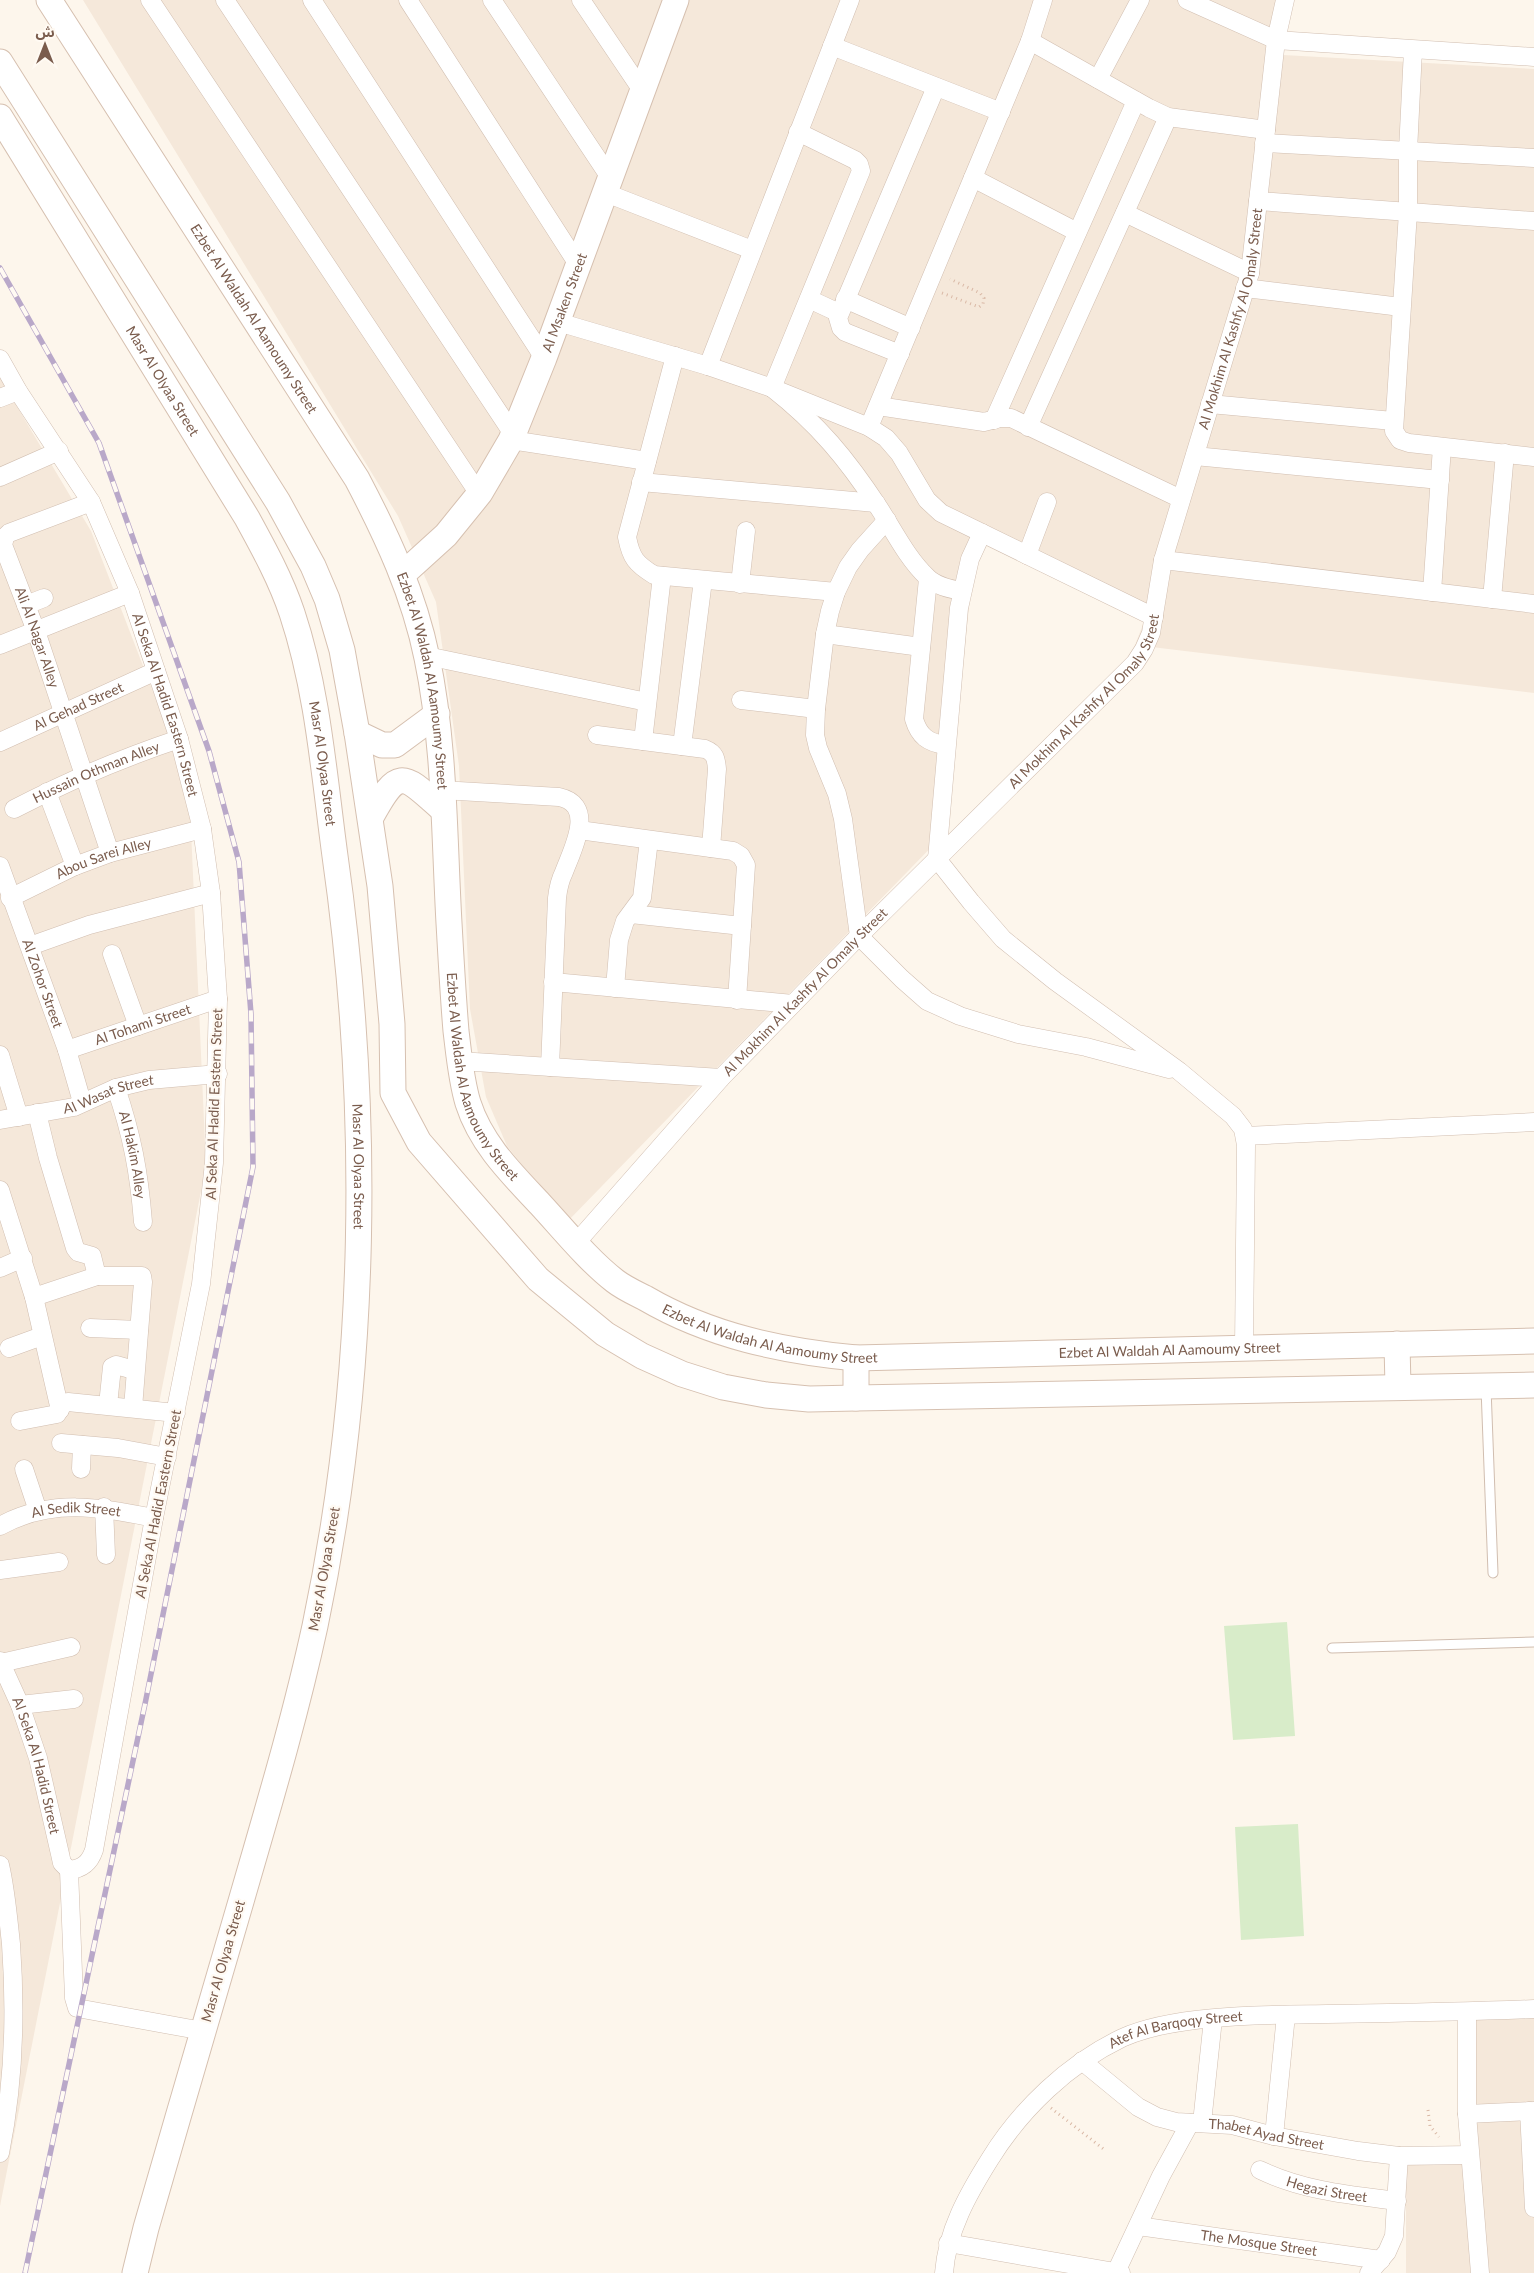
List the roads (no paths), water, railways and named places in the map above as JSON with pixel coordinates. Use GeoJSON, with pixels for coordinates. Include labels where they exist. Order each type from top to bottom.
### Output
{"type":"FeatureCollection","features":[{"type":"Feature","properties":{"kind":"street","name":"Ezbet Al Waldah Al Aamoumy Street"},"geometry":{"type":"LineString","coordinates":[[49,0],[356,479],[382,525],[403,574],[416,614],[427,656],[437,714],[452,992],[459,1061],[468,1104],[493,1152],[576,1243],[616,1281],[660,1307],[706,1328],[755,1343],[788,1350],[856,1358],[1534,1341]]}},
{"type":"Feature","properties":{"kind":"street"},"geometry":{"type":"LineString","coordinates":[[150,0],[479,494]]}},
{"type":"Feature","properties":{"kind":"street"},"geometry":{"type":"LineString","coordinates":[[225,0],[512,437],[647,461]]}},
{"type":"Feature","properties":{"kind":"street"},"geometry":{"type":"LineString","coordinates":[[312,0],[544,358]]}},
{"type":"Feature","properties":{"kind":"street"},"geometry":{"type":"LineString","coordinates":[[408,0],[579,266]]}},
{"type":"Feature","properties":{"kind":"street"},"geometry":{"type":"LineString","coordinates":[[492,0],[608,186],[752,250]]}},
{"type":"Feature","properties":{"kind":"street"},"geometry":{"type":"LineString","coordinates":[[581,0],[643,92]]}},
{"type":"Feature","properties":{"kind":"street","name":"Al Msaken Street"},"geometry":{"type":"LineString","coordinates":[[403,574],[446,535],[479,494],[512,437],[558,322],[676,0]]}},
{"type":"Feature","properties":{"kind":"street"},"geometry":{"type":"LineString","coordinates":[[708,366],[850,0]]}},
{"type":"Feature","properties":{"kind":"street"},"geometry":{"type":"LineString","coordinates":[[869,426],[1030,41],[1043,0]]}},
{"type":"Feature","properties":{"kind":"street"},"geometry":{"type":"LineString","coordinates":[[1098,79],[1140,0]]}},
{"type":"Feature","properties":{"kind":"street"},"geometry":{"type":"LineString","coordinates":[[1187,0],[1276,40],[1534,57]]}},
{"type":"Feature","properties":{"kind":"street","name":"Al Mokhim Al Kashfy Al Omaly Street"},"geometry":{"type":"LineString","coordinates":[[576,1243],[721,1078],[859,936],[1135,663],[1144,649],[1151,633],[1163,560],[1247,280],[1276,40],[1285,0]]}},
{"type":"Feature","properties":{"kind":"street"},"geometry":{"type":"LineString","coordinates":[[1030,41],[1168,117],[1265,137],[1408,151],[1534,158]]}},
{"type":"Feature","properties":{"kind":"street"},"geometry":{"type":"LineString","coordinates":[[832,46],[1001,112]]}},
{"type":"Feature","properties":{"kind":"street"},"geometry":{"type":"LineString","coordinates":[[1413,50],[1408,151],[1408,212],[1393,421],[1394,431],[1400,440],[1409,443],[1534,457]]}},
{"type":"Feature","properties":{"kind":"street"},"geometry":{"type":"LineString","coordinates":[[0,62],[283,510],[313,566],[327,599],[342,650],[371,817],[387,954],[393,1093],[419,1142],[545,1285],[605,1334],[642,1356],[674,1371],[723,1387],[766,1396],[809,1399],[1534,1384]]}},
{"type":"Feature","properties":{"kind":"street"},"geometry":{"type":"LineString","coordinates":[[900,354],[845,332],[838,323],[842,306],[936,87]]}},
{"type":"Feature","properties":{"kind":"street"},"geometry":{"type":"LineString","coordinates":[[994,420],[1136,101]]}},
{"type":"Feature","properties":{"kind":"street","name":"Masr Al Olyaa Street"},"geometry":{"type":"LineString","coordinates":[[0,117],[247,518],[279,580],[292,612],[312,693],[345,923],[352,986],[358,1184],[355,1303],[345,1436],[328,1552],[313,1632],[286,1747],[146,2228],[135,2273]]}},
{"type":"Feature","properties":{"kind":"street"},"geometry":{"type":"LineString","coordinates":[[1028,426],[1168,117]]}},
{"type":"Feature","properties":{"kind":"street"},"geometry":{"type":"LineString","coordinates":[[772,388],[861,170],[859,164],[854,160],[798,132]]}},
{"type":"Feature","properties":{"kind":"street"},"geometry":{"type":"LineString","coordinates":[[973,178],[1077,232]]}},
{"type":"Feature","properties":{"kind":"street"},"geometry":{"type":"LineString","coordinates":[[1258,201],[1534,221]]}},
{"type":"Feature","properties":{"kind":"street"},"geometry":{"type":"LineString","coordinates":[[1125,213],[1247,280],[1401,308]]}},
{"type":"Feature","properties":{"kind":"street"},"geometry":{"type":"LineString","coordinates":[[809,299],[842,306],[911,328]]}},
{"type":"Feature","properties":{"kind":"street"},"geometry":{"type":"LineString","coordinates":[[558,322],[708,366],[772,388],[869,426],[886,438],[899,452],[927,500],[941,513],[1154,617]]}},
{"type":"Feature","properties":{"kind":"street"},"geometry":{"type":"LineString","coordinates":[[674,356],[627,538],[630,554],[640,567],[654,575],[836,592]]}},
{"type":"Feature","properties":{"kind":"street","name":"Al Seka Al Hadid Eastern Street"},"geometry":{"type":"LineString","coordinates":[[0,360],[18,391],[91,502],[130,593],[179,739],[202,829],[211,892],[218,999],[218,1074],[214,1163],[205,1254],[176,1413],[154,1518],[94,1850],[87,1864],[81,1868],[70,1870]]}},
{"type":"Feature","properties":{"kind":"street"},"geometry":{"type":"LineString","coordinates":[[772,388],[802,410],[828,437],[876,503],[915,564],[928,579],[944,588],[962,591]]}},
{"type":"Feature","properties":{"kind":"street"},"geometry":{"type":"LineString","coordinates":[[0,398],[18,391]]}},
{"type":"Feature","properties":{"kind":"street"},"geometry":{"type":"LineString","coordinates":[[1210,404],[1393,421]]}},
{"type":"Feature","properties":{"kind":"street"},"geometry":{"type":"LineString","coordinates":[[878,406],[984,422],[1011,418],[1181,499]]}},
{"type":"Feature","properties":{"kind":"street"},"geometry":{"type":"LineString","coordinates":[[1432,592],[1442,447]]}},
{"type":"Feature","properties":{"kind":"street"},"geometry":{"type":"LineString","coordinates":[[0,476],[59,451]]}},
{"type":"Feature","properties":{"kind":"street"},"geometry":{"type":"LineString","coordinates":[[1492,599],[1505,454]]}},
{"type":"Feature","properties":{"kind":"street"},"geometry":{"type":"LineString","coordinates":[[1195,456],[1440,480]]}},
{"type":"Feature","properties":{"kind":"street"},"geometry":{"type":"LineString","coordinates":[[641,482],[876,503]]}},
{"type":"Feature","properties":{"kind":"street","name":"Ali Al Nagar Alley"},"geometry":{"type":"LineString","coordinates":[[91,502],[9,533],[5,536],[3,545],[36,632],[110,853]]}},
{"type":"Feature","properties":{"kind":"street"},"geometry":{"type":"LineString","coordinates":[[1027,555],[1046,502]]}},
{"type":"Feature","properties":{"kind":"street"},"geometry":{"type":"LineString","coordinates":[[887,520],[860,550],[848,567],[836,592],[825,634],[816,709],[815,735],[818,748],[829,771],[843,819],[859,936],[927,1001],[960,1016],[1018,1034],[1086,1047],[1179,1072]]}},
{"type":"Feature","properties":{"kind":"street"},"geometry":{"type":"LineString","coordinates":[[740,584],[746,531]]}},
{"type":"Feature","properties":{"kind":"street"},"geometry":{"type":"LineString","coordinates":[[982,533],[970,559],[962,591],[946,745],[937,859],[1003,939],[1055,981],[1179,1072],[1233,1116],[1243,1129],[1245,1136],[1244,1348]]}},
{"type":"Feature","properties":{"kind":"street"},"geometry":{"type":"LineString","coordinates":[[1163,560],[1534,604]]}},
{"type":"Feature","properties":{"kind":"street"},"geometry":{"type":"LineString","coordinates":[[643,740],[662,576]]}},
{"type":"Feature","properties":{"kind":"street"},"geometry":{"type":"LineString","coordinates":[[928,579],[914,719],[918,730],[925,739],[934,744],[946,745]]}},
{"type":"Feature","properties":{"kind":"street"},"geometry":{"type":"LineString","coordinates":[[682,746],[703,580]]}},
{"type":"Feature","properties":{"kind":"street"},"geometry":{"type":"LineString","coordinates":[[0,645],[130,593]]}},
{"type":"Feature","properties":{"kind":"street"},"geometry":{"type":"LineString","coordinates":[[26,605],[44,598]]}},
{"type":"Feature","properties":{"kind":"street"},"geometry":{"type":"LineString","coordinates":[[292,612],[327,599]]}},
{"type":"Feature","properties":{"kind":"street"},"geometry":{"type":"LineString","coordinates":[[825,634],[922,647]]}},
{"type":"Feature","properties":{"kind":"street"},"geometry":{"type":"LineString","coordinates":[[427,656],[648,702]]}},
{"type":"Feature","properties":{"kind":"street","name":"Al Gehad Street"},"geometry":{"type":"LineString","coordinates":[[0,742],[156,671]]}},
{"type":"Feature","properties":{"kind":"street"},"geometry":{"type":"LineString","coordinates":[[741,700],[816,709]]}},
{"type":"Feature","properties":{"kind":"street"},"geometry":{"type":"LineString","coordinates":[[357,733],[382,745],[395,745],[437,714]]}},
{"type":"Feature","properties":{"kind":"street"},"geometry":{"type":"LineString","coordinates":[[597,735],[704,749],[712,752],[716,759],[717,769],[711,848]]}},
{"type":"Feature","properties":{"kind":"street","name":"Hussain Othman Alley"},"geometry":{"type":"LineString","coordinates":[[14,809],[83,775],[130,755],[179,739]]}},
{"type":"Feature","properties":{"kind":"street"},"geometry":{"type":"LineString","coordinates":[[371,817],[385,791],[390,785],[397,782],[412,783],[442,800],[567,799],[574,804],[577,810],[579,830],[556,898],[550,1067]]}},
{"type":"Feature","properties":{"kind":"street"},"geometry":{"type":"LineString","coordinates":[[47,792],[75,866]]}},
{"type":"Feature","properties":{"kind":"street","name":"Abou Sarei Alley"},"geometry":{"type":"LineString","coordinates":[[10,898],[75,866],[110,853],[202,829]]}},
{"type":"Feature","properties":{"kind":"street"},"geometry":{"type":"LineString","coordinates":[[579,830],[733,850],[741,856],[746,865],[737,1000]]}},
{"type":"Feature","properties":{"kind":"street"},"geometry":{"type":"LineString","coordinates":[[615,988],[621,930],[642,898],[648,840]]}},
{"type":"Feature","properties":{"kind":"street","name":"Al Zohor Street"},"geometry":{"type":"LineString","coordinates":[[0,866],[10,898],[30,946],[67,1050],[82,1102]]}},
{"type":"Feature","properties":{"kind":"street"},"geometry":{"type":"LineString","coordinates":[[30,946],[98,922],[211,892]]}},
{"type":"Feature","properties":{"kind":"street"},"geometry":{"type":"LineString","coordinates":[[631,914],[742,926]]}},
{"type":"Feature","properties":{"kind":"street"},"geometry":{"type":"LineString","coordinates":[[112,954],[138,1026]]}},
{"type":"Feature","properties":{"kind":"street"},"geometry":{"type":"LineString","coordinates":[[553,982],[793,1004]]}},
{"type":"Feature","properties":{"kind":"street","name":"Al Tohami Street"},"geometry":{"type":"LineString","coordinates":[[67,1050],[218,999]]}},
{"type":"Feature","properties":{"kind":"street"},"geometry":{"type":"LineString","coordinates":[[0,1055],[19,1117]]}},
{"type":"Feature","properties":{"kind":"street"},"geometry":{"type":"LineString","coordinates":[[459,1061],[721,1078]]}},
{"type":"Feature","properties":{"kind":"street","name":"Al Wasat Street"},"geometry":{"type":"LineString","coordinates":[[0,1120],[74,1106],[116,1088],[149,1080],[218,1074]]}},
{"type":"Feature","properties":{"kind":"street","name":"Al Hakim Alley"},"geometry":{"type":"LineString","coordinates":[[116,1088],[130,1131],[139,1176],[143,1222]]}},
{"type":"Feature","properties":{"kind":"street"},"geometry":{"type":"LineString","coordinates":[[356,1094],[393,1093]]}},
{"type":"Feature","properties":{"kind":"street"},"geometry":{"type":"LineString","coordinates":[[37,1113],[48,1158],[76,1248],[78,1252],[92,1256],[96,1276]]}},
{"type":"Feature","properties":{"kind":"street"},"geometry":{"type":"LineString","coordinates":[[1245,1136],[1534,1122]]}},
{"type":"Feature","properties":{"kind":"street"},"geometry":{"type":"LineString","coordinates":[[0,1190],[34,1297],[60,1410]]}},
{"type":"Feature","properties":{"kind":"street"},"geometry":{"type":"LineString","coordinates":[[0,1268],[23,1258]]}},
{"type":"Feature","properties":{"kind":"street"},"geometry":{"type":"LineString","coordinates":[[34,1297],[96,1276],[142,1276],[144,1282],[134,1370],[132,1408]]}},
{"type":"Feature","properties":{"kind":"street"},"geometry":{"type":"LineString","coordinates":[[90,1328],[139,1330]]}},
{"type":"Feature","properties":{"kind":"street"},"geometry":{"type":"LineString","coordinates":[[9,1348],[42,1336]]}},
{"type":"Feature","properties":{"kind":"street"},"geometry":{"type":"LineString","coordinates":[[1397,1344],[1398,1387]]}},
{"type":"Feature","properties":{"kind":"street"},"geometry":{"type":"LineString","coordinates":[[1130,1351],[1131,1392]]}},
{"type":"Feature","properties":{"kind":"street"},"geometry":{"type":"LineString","coordinates":[[856,1358],[856,1398]]}},
{"type":"Feature","properties":{"kind":"street"},"geometry":{"type":"LineString","coordinates":[[108,1405],[112,1367],[116,1365],[134,1370]]}},
{"type":"Feature","properties":{"kind":"street"},"geometry":{"type":"LineString","coordinates":[[20,1421],[57,1414],[62,1405],[68,1402],[176,1413]]}},
{"type":"Feature","properties":{"kind":"street"},"geometry":{"type":"LineString","coordinates":[[61,1443],[147,1452],[167,1457]]}},
{"type":"Feature","properties":{"kind":"street"},"geometry":{"type":"LineString","coordinates":[[82,1445],[82,1469]]}},
{"type":"Feature","properties":{"kind":"street"},"geometry":{"type":"LineString","coordinates":[[24,1469],[38,1511]]}},
{"type":"Feature","properties":{"kind":"street","name":"Al Sedik Street"},"geometry":{"type":"LineString","coordinates":[[0,1526],[38,1511],[67,1507],[104,1507],[154,1518]]}},
{"type":"Feature","properties":{"kind":"street"},"geometry":{"type":"LineString","coordinates":[[104,1507],[106,1555]]}},
{"type":"Feature","properties":{"kind":"street"},"geometry":{"type":"LineString","coordinates":[[0,1570],[58,1562]]}},
{"type":"Feature","properties":{"kind":"street"},"geometry":{"type":"LineString","coordinates":[[0,1662],[71,1647]]}},
{"type":"Feature","properties":{"kind":"street","name":"Al Seka Al Hadid Street"},"geometry":{"type":"LineString","coordinates":[[0,1662],[20,1705],[38,1758],[62,1863],[70,1870]]}},
{"type":"Feature","properties":{"kind":"street"},"geometry":{"type":"LineString","coordinates":[[20,1705],[74,1699]]}},
{"type":"Feature","properties":{"kind":"street"},"geometry":{"type":"LineString","coordinates":[[1,1870],[7,1905],[6,2067],[1,2148]]}},
{"type":"Feature","properties":{"kind":"street"},"geometry":{"type":"LineString","coordinates":[[70,1870],[74,1998],[77,2008],[203,2031]]}},
{"type":"Feature","properties":{"kind":"street","name":"Atef Al Barqoqy Street"},"geometry":{"type":"LineString","coordinates":[[944,2273],[948,2243],[964,2206],[999,2145],[1039,2099],[1082,2061],[1122,2038],[1169,2024],[1214,2019],[1286,2015],[1534,2009]]}},
{"type":"Feature","properties":{"kind":"street"},"geometry":{"type":"LineString","coordinates":[[1467,2012],[1467,2114],[1480,2273]]}},
{"type":"Feature","properties":{"kind":"street"},"geometry":{"type":"LineString","coordinates":[[1274,2136],[1286,2015]]}},
{"type":"Feature","properties":{"kind":"street"},"geometry":{"type":"LineString","coordinates":[[948,2243],[1119,2273],[1138,2226],[1196,2123],[1214,2019]]}},
{"type":"Feature","properties":{"kind":"street","name":"Thabet Ayad Street"},"geometry":{"type":"LineString","coordinates":[[1082,2061],[1138,2108],[1157,2117],[1196,2123],[1232,2125],[1274,2136],[1350,2150],[1400,2156],[1470,2152]]}},
{"type":"Feature","properties":{"kind":"street"},"geometry":{"type":"LineString","coordinates":[[1467,2114],[1532,2111],[1534,2208]]}},
{"type":"Feature","properties":{"kind":"street"},"geometry":{"type":"LineString","coordinates":[[1375,2266],[1388,2252],[1394,2236],[1400,2156]]}},
{"type":"Feature","properties":{"kind":"street","name":"Hegazi Street"},"geometry":{"type":"LineString","coordinates":[[1260,2170],[1279,2179],[1316,2190],[1397,2202]]}},
{"type":"Feature","properties":{"kind":"street","name":"The Mosque Street"},"geometry":{"type":"LineString","coordinates":[[1138,2226],[1375,2266]]}},
{"type":"Feature","properties":{"kind":"lane"},"geometry":{"type":"LineString","coordinates":[[1486,1385],[1493,1574]]}},
{"type":"Feature","properties":{"kind":"lane"},"geometry":{"type":"LineString","coordinates":[[1332,1648],[1534,1642]]}},
{"type":"Feature","properties":{"kind":"railway"},"geometry":{"type":"LineString","coordinates":[[0,268],[99,443],[209,751],[239,862],[251,1014],[253,1167],[145,1704],[25,2273]]}}]}
